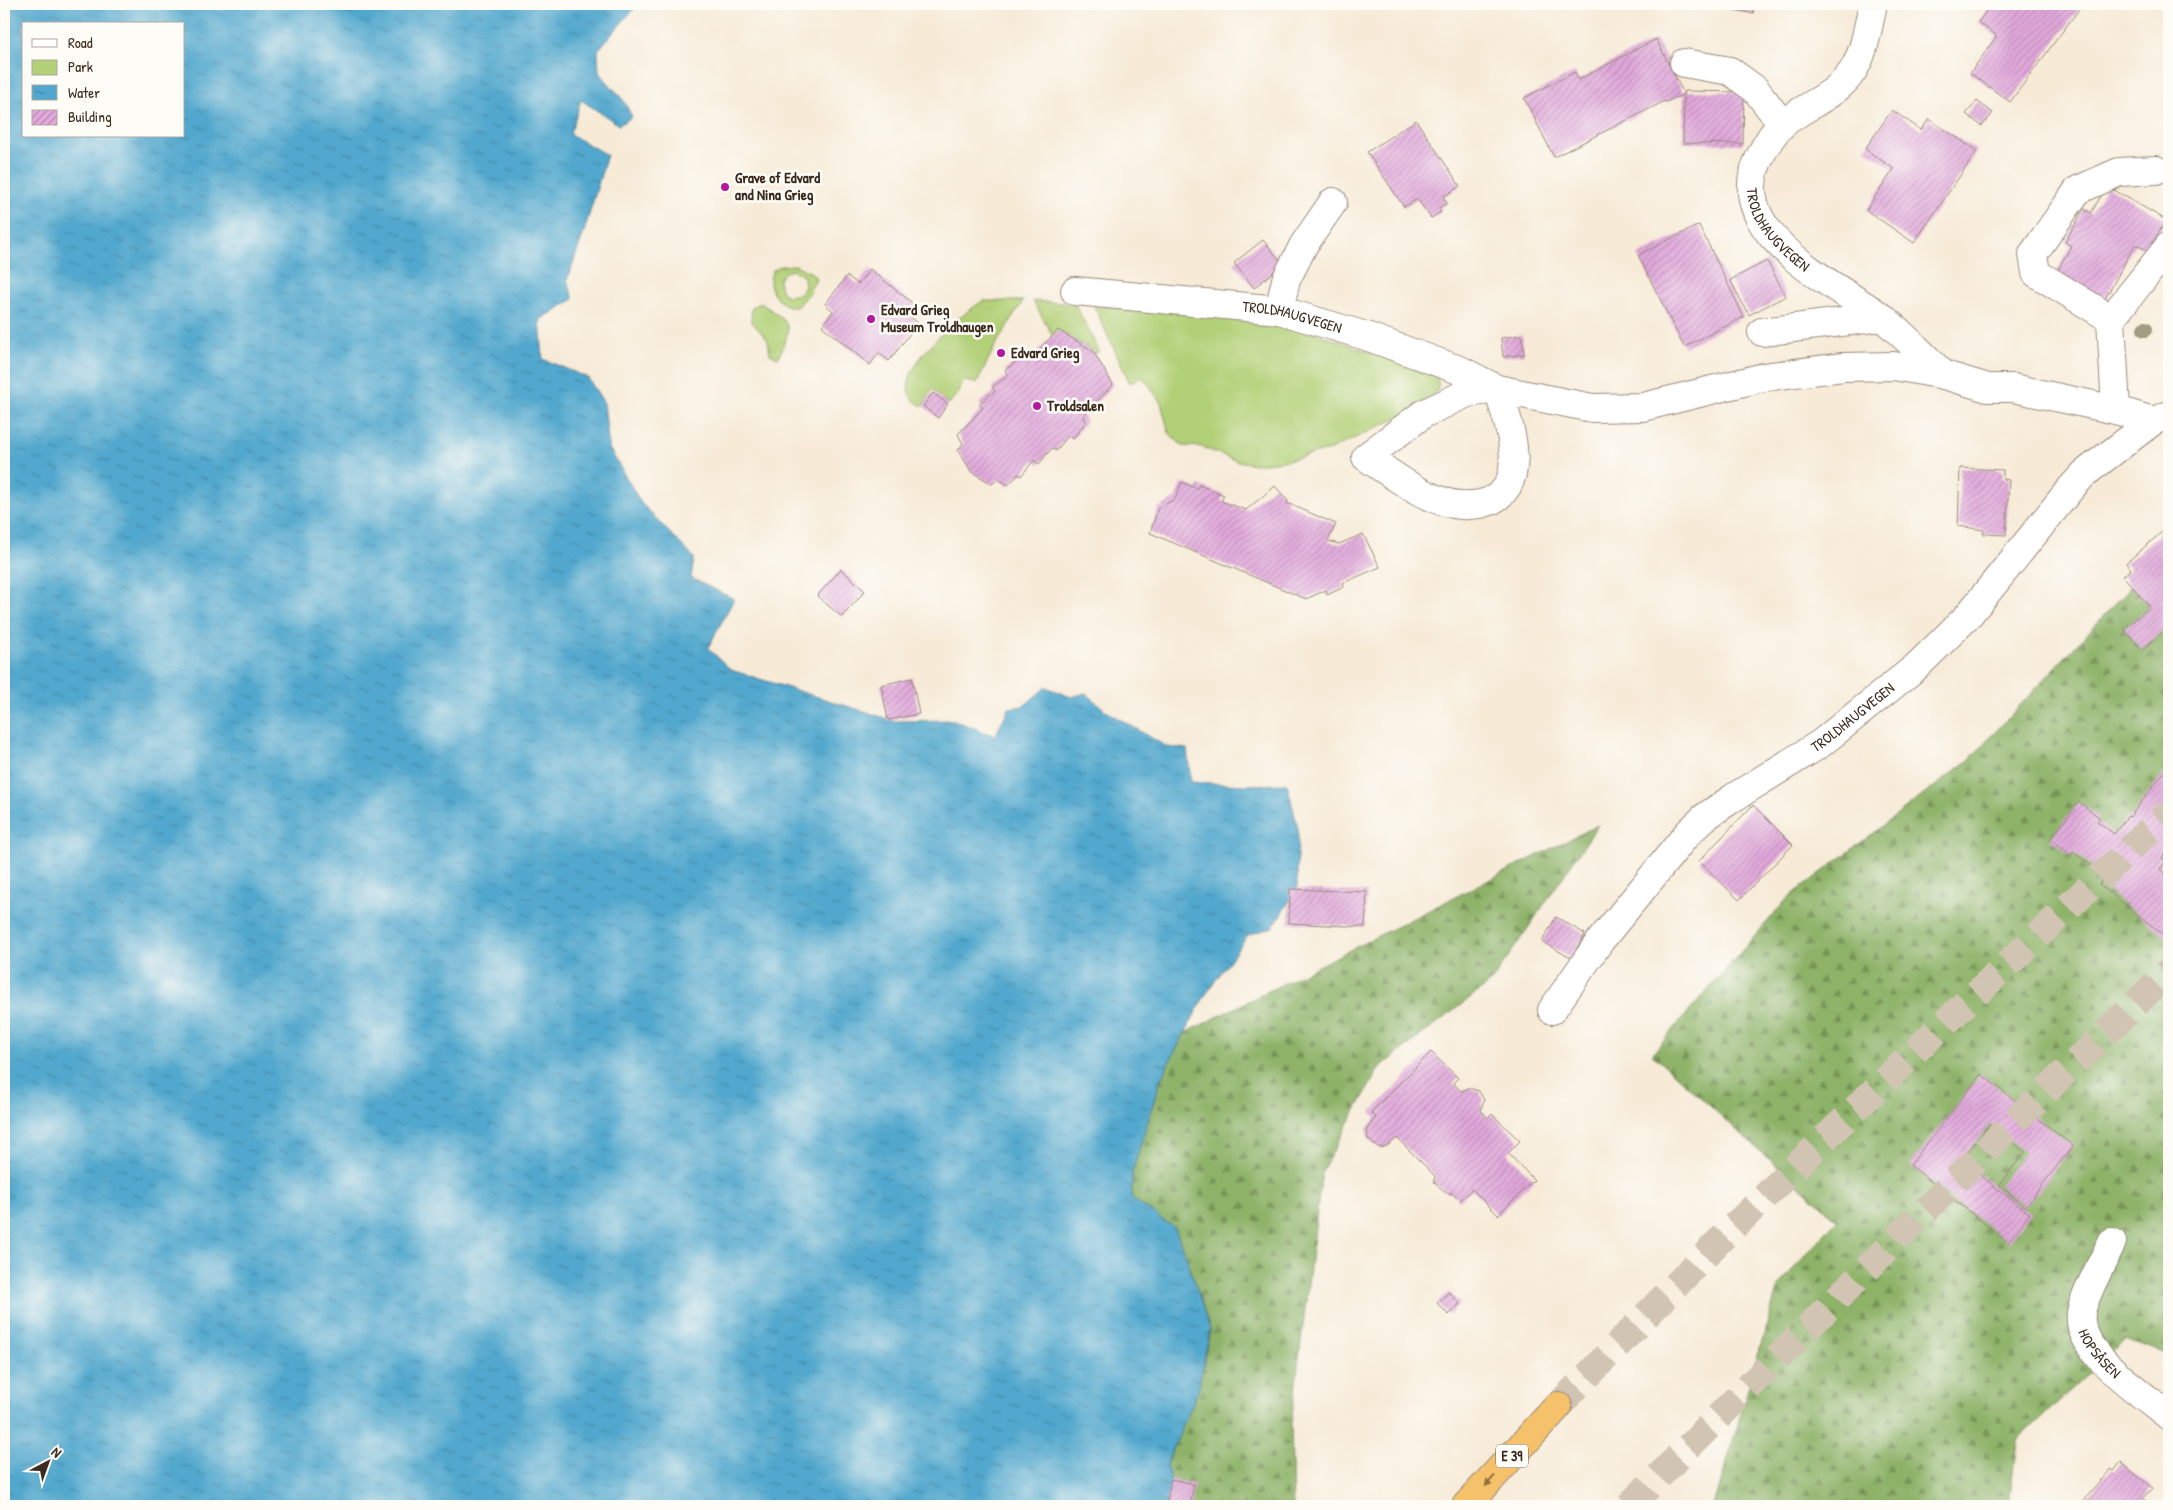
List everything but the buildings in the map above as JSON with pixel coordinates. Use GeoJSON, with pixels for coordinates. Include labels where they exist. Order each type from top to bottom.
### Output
{"type":"FeatureCollection","features":[{"type":"Feature","properties":{"kind":"highway","name":"E 39"},"geometry":{"type":"LineString","coordinates":[[1466,1506],[1558,1406]]}},
{"type":"Feature","properties":{"kind":"street","name":"TROLDHAUGVEGEN"},"geometry":{"type":"LineString","coordinates":[[1873,4],[1865,43],[1853,72],[1841,84],[1782,124],[1766,145],[1752,174],[1753,197],[1765,226],[1779,244],[1811,273],[1882,317],[1944,375]]}},
{"type":"Feature","properties":{"kind":"street"},"geometry":{"type":"LineString","coordinates":[[1684,63],[1730,72],[1756,90],[1782,124]]}},
{"type":"Feature","properties":{"kind":"street"},"geometry":{"type":"LineString","coordinates":[[2111,319],[2036,273],[2033,254],[2078,190],[2120,172],[2156,170]]}},
{"type":"Feature","properties":{"kind":"street"},"geometry":{"type":"LineString","coordinates":[[1279,310],[1286,280],[1303,246],[1333,202]]}},
{"type":"Feature","properties":{"kind":"street"},"geometry":{"type":"LineString","coordinates":[[2116,410],[2111,319],[2169,246]]}},
{"type":"Feature","properties":{"kind":"street","name":"TROLDHAUGVEGEN"},"geometry":{"type":"LineString","coordinates":[[1075,291],[1279,310],[1366,336],[1462,371],[1497,389],[1592,408],[1643,407],[1764,377],[1843,367],[1894,366],[1944,375],[1988,388],[2013,388],[2161,418]]}},
{"type":"Feature","properties":{"kind":"street"},"geometry":{"type":"LineString","coordinates":[[1762,332],[1882,317]]}},
{"type":"Feature","properties":{"kind":"street","name":"TROLDHAUGVEGEN"},"geometry":{"type":"LineString","coordinates":[[1497,389],[1514,449],[1512,476],[1504,492],[1488,502],[1466,506],[1443,502],[1417,490],[1366,457],[1423,414],[1467,393],[1497,389]]}},
{"type":"Feature","properties":{"kind":"street","name":"TROLDHAUGVEGEN"},"geometry":{"type":"LineString","coordinates":[[1552,1010],[1600,941],[1688,833],[1733,798],[1820,744],[1916,667],[1967,617],[2085,473],[2161,418]]}},
{"type":"Feature","properties":{"kind":"street","name":"HOPSÅSEN"},"geometry":{"type":"LineString","coordinates":[[2112,1242],[2082,1310],[2082,1328],[2088,1344],[2101,1360],[2169,1416]]}},
{"type":"Feature","properties":{"kind":"green space"},"geometry":{"type":"Polygon","coordinates":[[[795,265],[812,273],[816,278],[805,299],[795,307],[784,304],[771,289],[771,275],[773,270],[780,266],[795,265]],[[793,270],[785,272],[779,279],[781,291],[788,296],[800,294],[805,287],[804,277],[793,270]]]}},
{"type":"Feature","properties":{"kind":"green space"},"geometry":{"type":"Polygon","coordinates":[[[983,301],[1023,301],[995,346],[977,383],[963,381],[959,393],[948,404],[932,389],[923,406],[911,396],[909,383],[915,367],[941,334],[983,301]]]}},
{"type":"Feature","properties":{"kind":"green space"},"geometry":{"type":"Polygon","coordinates":[[[1033,301],[1075,304],[1099,351],[1095,354],[1059,331],[1053,336],[1033,301]]]}},
{"type":"Feature","properties":{"kind":"green space"},"geometry":{"type":"Polygon","coordinates":[[[761,303],[779,316],[787,326],[788,331],[778,358],[770,354],[768,340],[751,321],[752,307],[761,303]]]}},
{"type":"Feature","properties":{"kind":"green space"},"geometry":{"type":"Polygon","coordinates":[[[1094,306],[1235,315],[1302,328],[1432,374],[1438,381],[1438,388],[1437,391],[1411,411],[1330,450],[1284,461],[1255,464],[1237,461],[1202,447],[1183,446],[1169,433],[1161,403],[1141,377],[1130,383],[1094,306]]]}},
{"type":"Feature","properties":{"kind":"green space"},"geometry":{"type":"Polygon","coordinates":[[[2169,546],[2169,1355],[2125,1339],[2017,1441],[2009,1506],[1714,1506],[1778,1286],[1837,1220],[1652,1054],[1788,898],[1968,761],[2169,546]]]}},
{"type":"Feature","properties":{"kind":"green space"},"geometry":{"type":"Polygon","coordinates":[[[1598,825],[1492,981],[1380,1067],[1322,1171],[1291,1423],[1293,1506],[1179,1506],[1166,1465],[1198,1391],[1210,1330],[1190,1267],[1175,1228],[1132,1199],[1132,1173],[1161,1078],[1185,1033],[1598,825]]]}},
{"type":"Feature","properties":{"kind":"water"},"geometry":{"type":"Polygon","coordinates":[[[4,4],[638,4],[598,50],[599,72],[624,101],[632,117],[619,125],[581,100],[570,134],[607,155],[583,235],[567,280],[574,299],[540,320],[543,359],[588,378],[604,403],[609,448],[641,503],[694,558],[691,578],[734,599],[708,648],[731,670],[895,721],[954,720],[995,736],[1009,708],[1024,706],[1046,687],[1071,697],[1086,693],[1106,711],[1167,747],[1187,749],[1191,782],[1246,785],[1287,784],[1298,828],[1297,889],[1273,927],[1248,935],[1204,997],[1161,1078],[1132,1173],[1132,1199],[1175,1228],[1190,1267],[1210,1330],[1198,1391],[1166,1465],[1179,1506],[4,1506],[4,4]]]}},
{"type":"Feature","properties":{"kind":"tunnel"},"geometry":{"type":"LineString","coordinates":[[1558,1406],[1720,1240],[1928,1039],[2169,812]]}},
{"type":"Feature","properties":{"kind":"tunnel"},"geometry":{"type":"LineString","coordinates":[[1629,1506],[2016,1120],[2169,971]]}},
{"type":"Feature","properties":{"kind":"place","name":"Grave of Edvard and Nina Grieg"},"geometry":{"type":"Point","coordinates":[725,187]}},
{"type":"Feature","properties":{"kind":"place","name":"Edvard Grieg Museum Troldhaugen"},"geometry":{"type":"Point","coordinates":[871,319]}},
{"type":"Feature","properties":{"kind":"place","name":"Edvard Grieg"},"geometry":{"type":"Point","coordinates":[1001,353]}},
{"type":"Feature","properties":{"kind":"place","name":"Troldsalen"},"geometry":{"type":"Point","coordinates":[1037,406]}}]}
